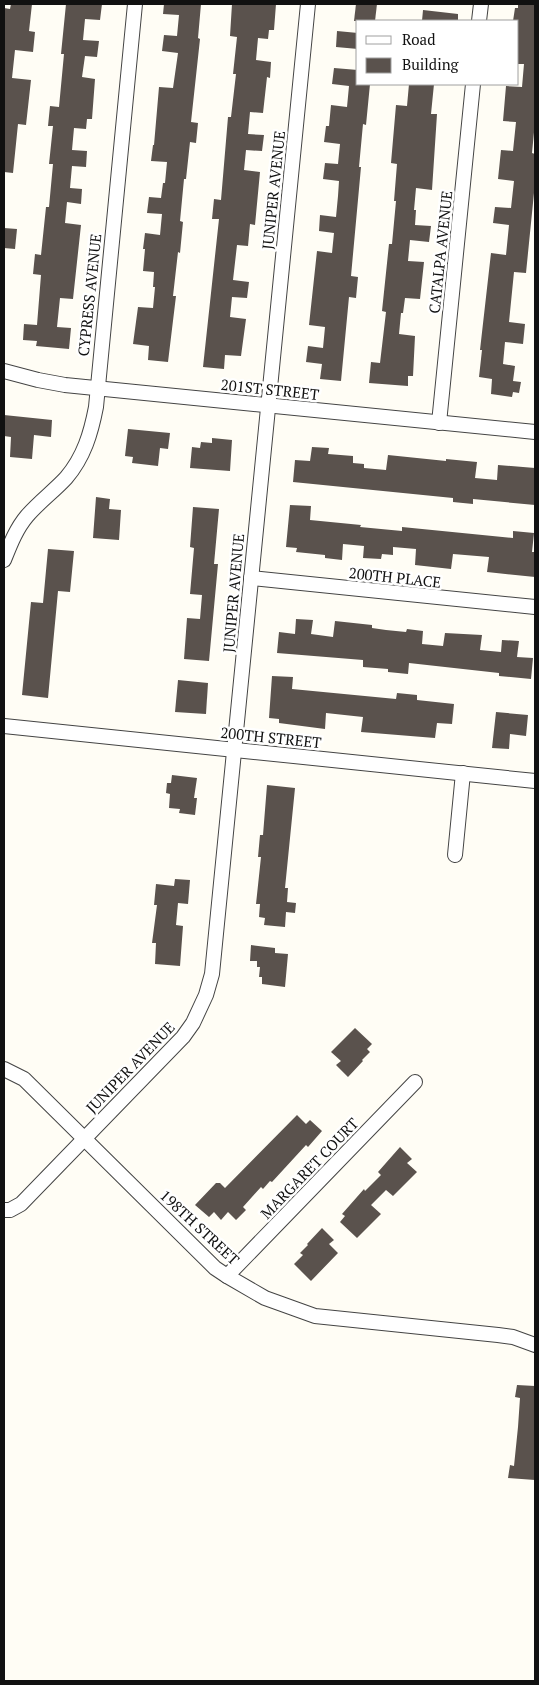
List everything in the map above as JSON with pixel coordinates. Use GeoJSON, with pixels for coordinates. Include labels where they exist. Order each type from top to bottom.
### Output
{"type":"FeatureCollection","features":[{"type":"Feature","properties":{"kind":"street","name":"CYPRESS AVENUE"},"geometry":{"type":"LineString","coordinates":[[4,560],[13,537],[27,516],[67,476],[81,456],[91,430],[96,407],[96,388],[135,4]]}},
{"type":"Feature","properties":{"kind":"street","name":"JUNIPER AVENUE"},"geometry":{"type":"LineString","coordinates":[[4,1210],[10,1210],[21,1204],[183,1037],[193,1023],[206,996],[212,974],[308,4]]}},
{"type":"Feature","properties":{"kind":"street"},"geometry":{"type":"LineString","coordinates":[[479,20],[481,4]]}},
{"type":"Feature","properties":{"kind":"street","name":"CATALPA AVENUE"},"geometry":{"type":"LineString","coordinates":[[439,423],[473,85]]}},
{"type":"Feature","properties":{"kind":"street","name":"201ST STREET"},"geometry":{"type":"LineString","coordinates":[[4,371],[38,380],[96,388],[535,432]]}},
{"type":"Feature","properties":{"kind":"street","name":"200TH PLACE"},"geometry":{"type":"LineString","coordinates":[[251,578],[535,607]]}},
{"type":"Feature","properties":{"kind":"street","name":"200TH STREET"},"geometry":{"type":"LineString","coordinates":[[4,726],[535,781]]}},
{"type":"Feature","properties":{"kind":"street"},"geometry":{"type":"LineString","coordinates":[[455,855],[463,773]]}},
{"type":"Feature","properties":{"kind":"street","name":"198TH STREET"},"geometry":{"type":"LineString","coordinates":[[4,1069],[24,1079],[215,1268],[265,1298],[315,1316],[498,1335],[513,1337],[535,1345]]}},
{"type":"Feature","properties":{"kind":"street","name":"MARGARET COURT"},"geometry":{"type":"LineString","coordinates":[[227,1276],[415,1082]]}},
{"type":"Feature","properties":{"kind":"building"},"geometry":{"type":"Polygon","coordinates":[[[11,4],[32,4],[29,31],[35,32],[33,52],[15,50],[12,78],[31,80],[26,125],[18,124],[13,173],[4,172],[4,8],[10,9],[11,4]]]}},
{"type":"Feature","properties":{"kind":"building"},"geometry":{"type":"Polygon","coordinates":[[[66,4],[102,4],[100,20],[85,19],[83,40],[99,41],[97,57],[85,56],[82,77],[95,79],[92,119],[87,119],[86,129],[74,128],[72,150],[87,151],[86,167],[72,166],[70,188],[82,189],[81,204],[67,202],[65,223],[81,225],[73,299],[60,298],[57,327],[71,328],[69,349],[36,346],[37,341],[23,340],[24,324],[37,325],[41,275],[33,274],[35,254],[41,255],[46,207],[49,207],[53,164],[49,164],[53,126],[48,126],[50,106],[59,107],[64,54],[61,54],[66,4]]]}},
{"type":"Feature","properties":{"kind":"building"},"geometry":{"type":"Polygon","coordinates":[[[164,4],[201,4],[198,38],[200,39],[191,122],[198,123],[196,143],[190,142],[186,179],[184,179],[180,221],[183,222],[173,296],[176,296],[168,362],[148,360],[149,346],[133,344],[138,307],[153,308],[154,272],[143,271],[145,249],[143,249],[145,233],[160,235],[162,214],[147,213],[149,197],[161,198],[167,162],[151,161],[159,87],[173,88],[178,53],[162,51],[164,35],[177,36],[179,15],[163,14],[164,4]]]}},
{"type":"Feature","properties":{"kind":"building"},"geometry":{"type":"Polygon","coordinates":[[[232,4],[276,4],[274,30],[269,30],[268,39],[258,38],[256,60],[271,62],[270,78],[267,77],[263,113],[250,112],[248,134],[264,135],[262,151],[246,150],[244,170],[260,172],[255,225],[250,224],[248,246],[237,245],[233,280],[249,282],[247,298],[232,297],[230,317],[246,319],[241,356],[225,355],[224,369],[203,367],[219,219],[212,219],[214,199],[221,200],[228,117],[231,117],[236,74],[233,74],[237,37],[230,36],[232,4]]]}},
{"type":"Feature","properties":{"kind":"building"},"geometry":{"type":"Polygon","coordinates":[[[356,4],[377,4],[375,20],[354,21],[356,4]]]}},
{"type":"Feature","properties":{"kind":"building"},"geometry":{"type":"Polygon","coordinates":[[[518,4],[535,4],[535,122],[532,153],[535,154],[535,183],[526,273],[514,272],[509,322],[525,324],[523,344],[505,342],[503,364],[515,366],[513,381],[521,382],[519,393],[513,392],[512,397],[491,394],[492,379],[479,377],[482,350],[480,350],[491,253],[506,255],[509,225],[493,223],[495,207],[511,208],[514,181],[498,179],[501,150],[513,151],[516,122],[503,121],[506,86],[522,87],[524,64],[519,64],[519,20],[513,20],[515,8],[518,8],[518,4]]]}},
{"type":"Feature","properties":{"kind":"building"},"geometry":{"type":"Polygon","coordinates":[[[423,10],[458,14],[458,20],[422,20],[423,10]]]}},
{"type":"Feature","properties":{"kind":"building"},"geometry":{"type":"Polygon","coordinates":[[[337,31],[356,33],[356,49],[336,47],[337,31]]]}},
{"type":"Feature","properties":{"kind":"building"},"geometry":{"type":"Polygon","coordinates":[[[334,68],[356,70],[356,85],[370,85],[366,125],[363,124],[351,276],[358,277],[356,298],[349,297],[341,381],[320,379],[322,364],[306,362],[308,346],[323,348],[325,327],[309,325],[317,251],[332,253],[334,233],[319,231],[320,215],[336,217],[338,196],[339,181],[323,179],[325,163],[338,164],[340,144],[324,142],[326,126],[329,126],[331,105],[347,107],[349,86],[332,84],[334,68]]]}},
{"type":"Feature","properties":{"kind":"building"},"geometry":{"type":"Polygon","coordinates":[[[409,85],[434,85],[431,114],[437,114],[432,190],[416,188],[414,210],[416,210],[415,225],[431,226],[429,242],[410,240],[408,261],[424,262],[420,299],[405,298],[399,334],[415,336],[413,376],[408,376],[408,386],[369,383],[371,362],[380,363],[386,312],[382,311],[389,244],[392,244],[396,201],[394,201],[397,164],[391,163],[396,105],[407,106],[409,85]]]}},
{"type":"Feature","properties":{"kind":"building"},"geometry":{"type":"Polygon","coordinates":[[[4,228],[17,229],[15,249],[4,248],[4,228]]]}},
{"type":"Feature","properties":{"kind":"building"},"geometry":{"type":"Polygon","coordinates":[[[4,415],[52,420],[51,437],[34,435],[32,459],[10,457],[11,437],[4,436],[4,415]]]}},
{"type":"Feature","properties":{"kind":"building"},"geometry":{"type":"Polygon","coordinates":[[[128,429],[170,433],[168,449],[160,448],[158,466],[132,463],[133,457],[125,456],[128,429]]]}},
{"type":"Feature","properties":{"kind":"building"},"geometry":{"type":"Polygon","coordinates":[[[212,438],[232,440],[230,471],[190,468],[192,447],[200,448],[201,442],[212,443],[212,438]]]}},
{"type":"Feature","properties":{"kind":"building"},"geometry":{"type":"Polygon","coordinates":[[[312,447],[329,448],[328,454],[353,456],[353,463],[364,464],[364,468],[386,470],[388,455],[477,462],[475,478],[497,480],[498,465],[535,468],[535,505],[473,499],[473,504],[453,502],[453,498],[293,482],[295,460],[310,461],[312,447]]]}},
{"type":"Feature","properties":{"kind":"building"},"geometry":{"type":"Polygon","coordinates":[[[96,497],[110,499],[109,509],[121,510],[119,540],[93,538],[96,497]]]}},
{"type":"Feature","properties":{"kind":"building"},"geometry":{"type":"Polygon","coordinates":[[[290,505],[311,506],[310,520],[361,525],[360,527],[402,531],[402,527],[513,538],[513,531],[534,533],[532,552],[535,552],[535,577],[487,572],[489,557],[453,554],[451,569],[415,565],[416,549],[393,547],[393,555],[382,554],[381,559],[363,558],[364,546],[343,544],[342,560],[325,558],[325,555],[296,552],[297,548],[286,547],[290,505]]]}},
{"type":"Feature","properties":{"kind":"building"},"geometry":{"type":"Polygon","coordinates":[[[193,507],[219,509],[214,564],[218,564],[209,661],[184,659],[187,618],[200,619],[202,595],[190,594],[194,548],[190,547],[193,507]]]}},
{"type":"Feature","properties":{"kind":"building"},"geometry":{"type":"Polygon","coordinates":[[[48,549],[74,551],[70,592],[58,591],[48,698],[22,695],[31,602],[43,603],[48,549]]]}},
{"type":"Feature","properties":{"kind":"building"},"geometry":{"type":"Polygon","coordinates":[[[296,619],[313,620],[311,634],[333,637],[335,621],[372,625],[372,628],[386,630],[406,632],[407,629],[423,631],[422,644],[443,646],[445,633],[482,635],[480,650],[501,652],[502,640],[519,641],[517,657],[533,658],[531,679],[499,676],[499,673],[409,663],[408,674],[388,672],[388,669],[363,667],[363,660],[277,653],[279,632],[295,634],[296,619]]]}},
{"type":"Feature","properties":{"kind":"building"},"geometry":{"type":"Polygon","coordinates":[[[272,676],[293,677],[292,689],[396,699],[397,693],[417,695],[417,700],[454,704],[452,724],[437,723],[435,738],[361,732],[363,717],[326,713],[325,729],[279,723],[279,719],[269,718],[272,676]]]}},
{"type":"Feature","properties":{"kind":"building"},"geometry":{"type":"Polygon","coordinates":[[[178,680],[208,683],[206,714],[175,712],[178,680]]]}},
{"type":"Feature","properties":{"kind":"building"},"geometry":{"type":"Polygon","coordinates":[[[496,712],[528,715],[526,736],[510,734],[509,749],[492,748],[496,712]]]}},
{"type":"Feature","properties":{"kind":"building"},"geometry":{"type":"Polygon","coordinates":[[[172,775],[197,778],[194,798],[197,798],[195,815],[179,813],[180,809],[169,808],[170,794],[166,793],[167,783],[171,783],[172,775]]]}},
{"type":"Feature","properties":{"kind":"building"},"geometry":{"type":"Polygon","coordinates":[[[267,785],[295,788],[285,888],[288,888],[287,902],[296,903],[295,913],[286,912],[285,927],[264,925],[265,918],[259,917],[260,904],[256,904],[261,857],[258,857],[260,835],[263,835],[267,785]]]}},
{"type":"Feature","properties":{"kind":"building"},"geometry":{"type":"Polygon","coordinates":[[[175,879],[190,880],[188,904],[178,903],[176,925],[183,926],[180,966],[155,964],[156,943],[152,943],[157,905],[154,905],[156,884],[174,886],[175,879]]]}},
{"type":"Feature","properties":{"kind":"building"},"geometry":{"type":"Polygon","coordinates":[[[251,945],[275,948],[275,953],[288,954],[285,987],[262,984],[262,977],[259,977],[260,967],[257,967],[257,961],[250,961],[251,945]]]}},
{"type":"Feature","properties":{"kind":"building"},"geometry":{"type":"Polygon","coordinates":[[[355,1028],[372,1044],[367,1049],[370,1052],[348,1077],[336,1065],[341,1061],[331,1052],[355,1028]]]}},
{"type":"Feature","properties":{"kind":"building"},"geometry":{"type":"Polygon","coordinates":[[[297,1115],[306,1124],[310,1120],[322,1131],[308,1147],[306,1145],[272,1182],[270,1181],[263,1189],[261,1187],[243,1207],[246,1210],[236,1220],[228,1212],[221,1220],[214,1212],[209,1217],[195,1205],[216,1183],[220,1183],[225,1188],[297,1115]]]}},
{"type":"Feature","properties":{"kind":"building"},"geometry":{"type":"Polygon","coordinates":[[[400,1147],[412,1159],[407,1163],[417,1172],[393,1196],[386,1190],[371,1205],[381,1214],[357,1238],[340,1222],[345,1216],[342,1214],[364,1189],[365,1191],[381,1175],[378,1172],[400,1147]]]}},
{"type":"Feature","properties":{"kind":"building"},"geometry":{"type":"Polygon","coordinates":[[[322,1228],[334,1240],[329,1244],[338,1253],[311,1281],[294,1264],[303,1255],[300,1253],[307,1244],[322,1228]]]}},
{"type":"Feature","properties":{"kind":"building"},"geometry":{"type":"Polygon","coordinates":[[[517,1385],[535,1386],[535,1480],[508,1478],[510,1465],[514,1466],[518,1427],[520,1398],[515,1397],[517,1385]]]}}]}
